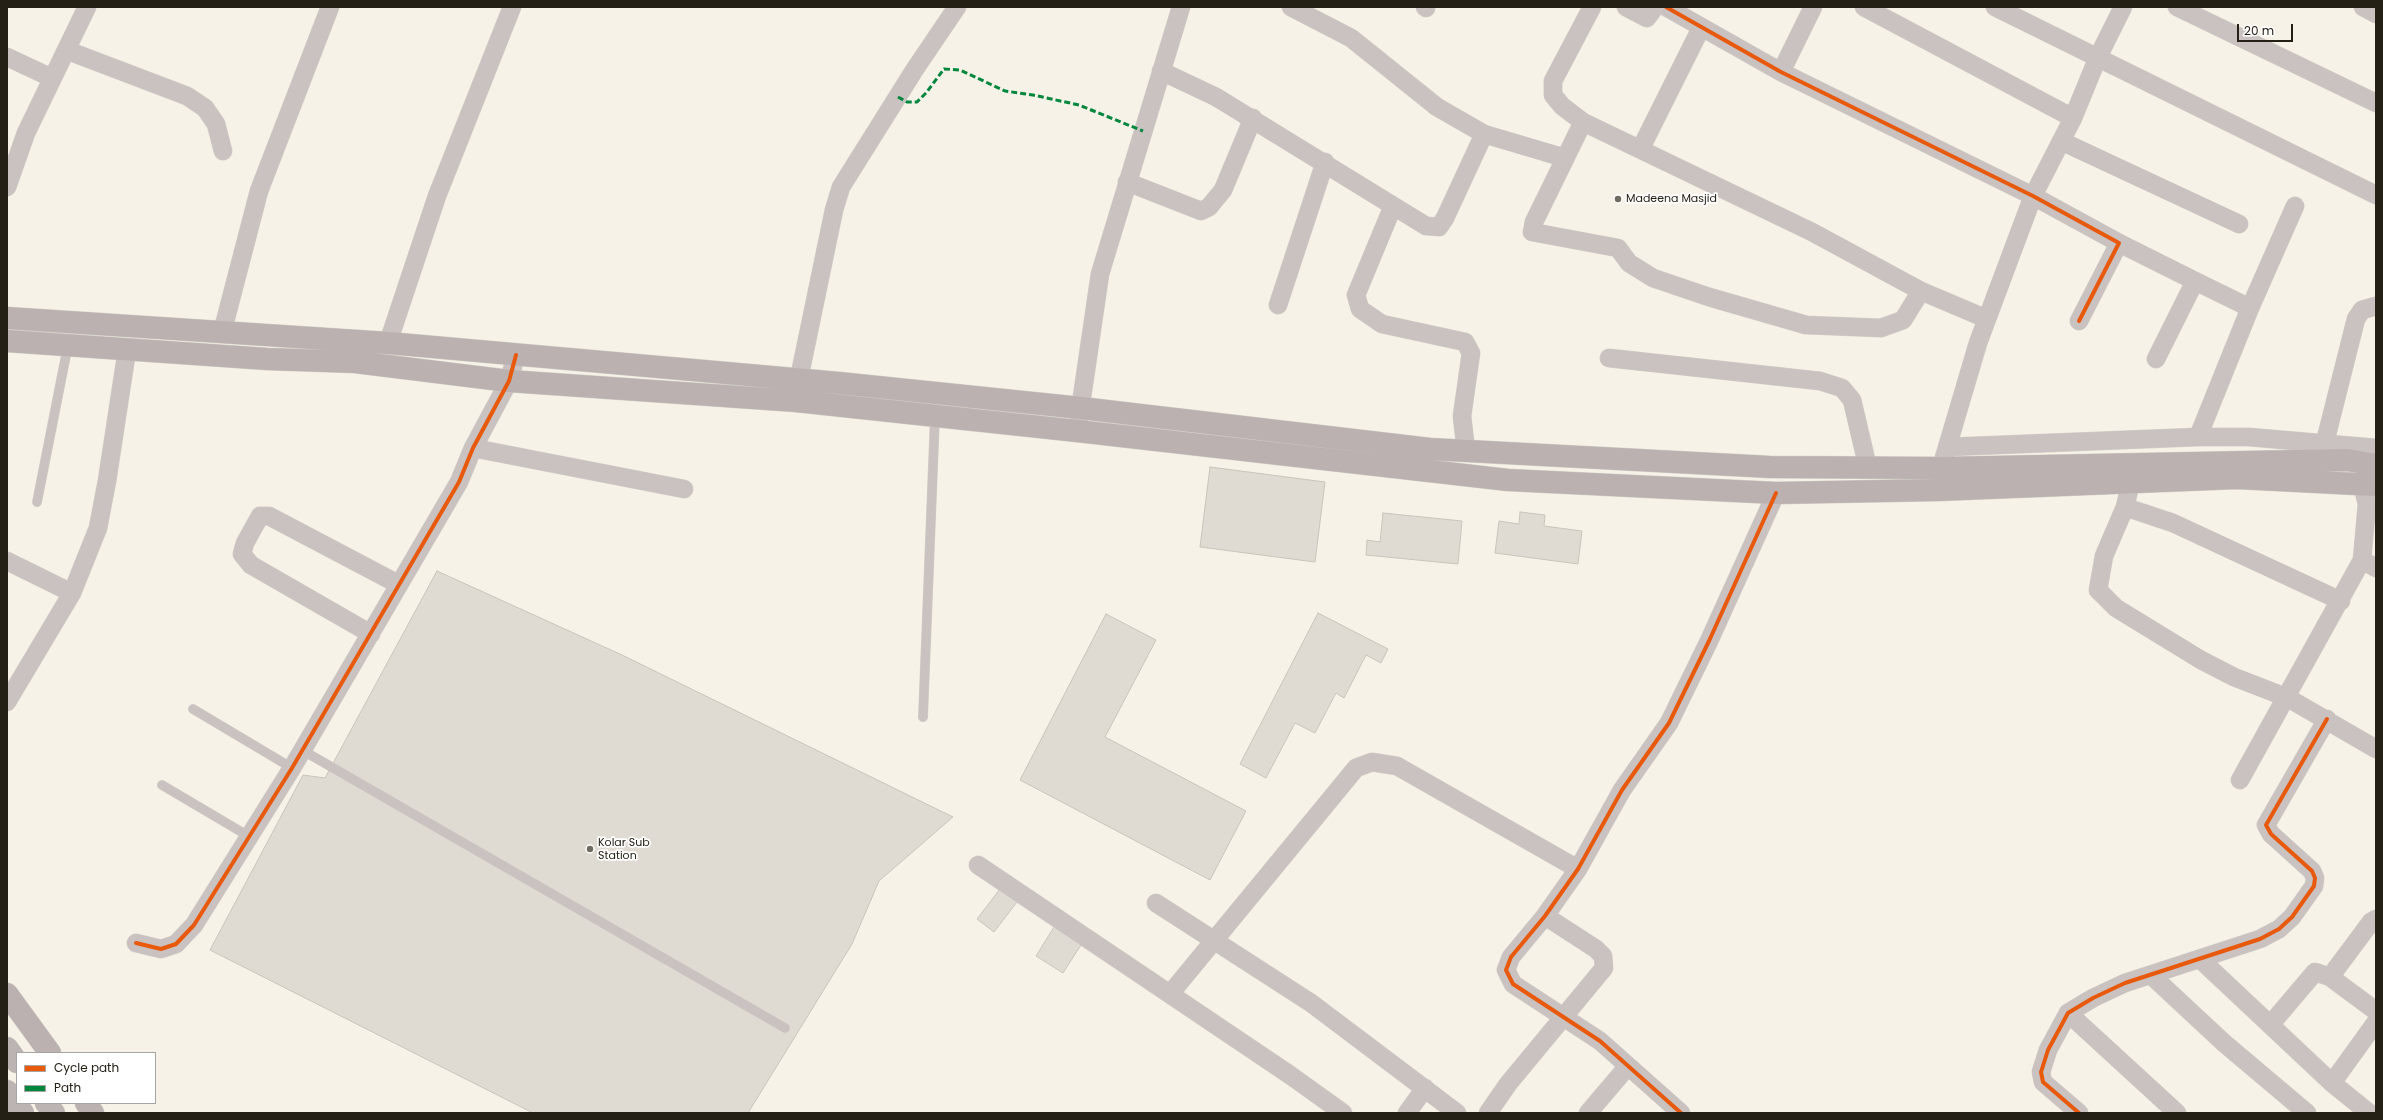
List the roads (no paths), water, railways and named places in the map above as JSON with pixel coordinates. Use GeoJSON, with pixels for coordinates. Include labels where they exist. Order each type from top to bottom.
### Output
{"type":"FeatureCollection","features":[{"type":"Feature","properties":{"kind":"highway"},"geometry":{"type":"LineString","coordinates":[[7,1048],[16,1061]]}},
{"type":"Feature","properties":{"kind":"highway"},"geometry":{"type":"LineString","coordinates":[[7,1091],[16,1103]]}},
{"type":"Feature","properties":{"kind":"highway"},"geometry":{"type":"LineString","coordinates":[[16,1104],[23,1113]]}},
{"type":"Feature","properties":{"kind":"highway"},"geometry":{"type":"LineString","coordinates":[[47,1104],[54,1113]]}},
{"type":"Feature","properties":{"kind":"main road"},"geometry":{"type":"LineString","coordinates":[[7,318],[388,343],[798,380],[1081,408],[1430,449],[1770,467],[1941,468],[2347,460],[2376,465]]}},
{"type":"Feature","properties":{"kind":"main road"},"geometry":{"type":"LineString","coordinates":[[7,341],[267,360],[355,362],[509,381],[796,402],[1077,431],[1508,480],[1776,492],[1940,490],[2237,478],[2370,494]]}},
{"type":"Feature","properties":{"kind":"main road"},"geometry":{"type":"LineString","coordinates":[[7,994],[49,1052]]}},
{"type":"Feature","properties":{"kind":"main road"},"geometry":{"type":"LineString","coordinates":[[87,1104],[93,1113]]}},
{"type":"Feature","properties":{"kind":"street"},"geometry":{"type":"LineString","coordinates":[[7,187],[26,133],[87,7]]}},
{"type":"Feature","properties":{"kind":"street"},"geometry":{"type":"LineString","coordinates":[[222,333],[259,191],[330,7]]}},
{"type":"Feature","properties":{"kind":"street"},"geometry":{"type":"LineString","coordinates":[[388,343],[437,196],[512,7]]}},
{"type":"Feature","properties":{"kind":"street"},"geometry":{"type":"LineString","coordinates":[[796,402],[798,380],[834,210],[841,187],[915,69],[957,7]]}},
{"type":"Feature","properties":{"kind":"street"},"geometry":{"type":"LineString","coordinates":[[1077,431],[1100,274],[1181,7]]}},
{"type":"Feature","properties":{"kind":"street"},"geometry":{"type":"LineString","coordinates":[[1291,7],[1351,38],[1437,107],[1484,134],[1565,158]]}},
{"type":"Feature","properties":{"kind":"street"},"geometry":{"type":"LineString","coordinates":[[1592,7],[1553,81],[1554,95],[1562,106],[1582,122],[1641,148],[1812,232],[1921,291],[1988,319]]}},
{"type":"Feature","properties":{"kind":"street"},"geometry":{"type":"LineString","coordinates":[[1626,7],[1647,18],[1655,7]]}},
{"type":"Feature","properties":{"kind":"street"},"geometry":{"type":"LineString","coordinates":[[1666,7],[1781,72],[2033,196],[2119,243],[2250,308]]}},
{"type":"Feature","properties":{"kind":"street"},"geometry":{"type":"LineString","coordinates":[[1781,72],[1813,7]]}},
{"type":"Feature","properties":{"kind":"street"},"geometry":{"type":"LineString","coordinates":[[1864,7],[2073,118]]}},
{"type":"Feature","properties":{"kind":"street"},"geometry":{"type":"LineString","coordinates":[[1995,7],[2376,195]]}},
{"type":"Feature","properties":{"kind":"street"},"geometry":{"type":"LineString","coordinates":[[1940,490],[1941,468],[1978,344],[2033,196],[2073,118],[2098,57],[2123,7]]}},
{"type":"Feature","properties":{"kind":"street"},"geometry":{"type":"LineString","coordinates":[[2177,7],[2376,103]]}},
{"type":"Feature","properties":{"kind":"street"},"geometry":{"type":"LineString","coordinates":[[2363,7],[2376,14]]}},
{"type":"Feature","properties":{"kind":"street"},"geometry":{"type":"LineString","coordinates":[[1641,148],[1701,28]]}},
{"type":"Feature","properties":{"kind":"street"},"geometry":{"type":"LineString","coordinates":[[66,50],[187,96],[206,108],[216,124],[223,151]]}},
{"type":"Feature","properties":{"kind":"street"},"geometry":{"type":"LineString","coordinates":[[7,57],[52,78]]}},
{"type":"Feature","properties":{"kind":"street"},"geometry":{"type":"LineString","coordinates":[[1161,71],[1216,96],[1325,162],[1426,226],[1439,227],[1484,134]]}},
{"type":"Feature","properties":{"kind":"street"},"geometry":{"type":"LineString","coordinates":[[1127,182],[1201,211],[1209,207],[1223,190],[1252,118]]}},
{"type":"Feature","properties":{"kind":"street"},"geometry":{"type":"LineString","coordinates":[[1582,122],[1534,222],[1532,232],[1618,248],[1629,263],[1653,278],[1709,297],[1806,325],[1881,328],[1903,320],[1921,291]]}},
{"type":"Feature","properties":{"kind":"street"},"geometry":{"type":"LineString","coordinates":[[2061,141],[2239,224]]}},
{"type":"Feature","properties":{"kind":"street"},"geometry":{"type":"LineString","coordinates":[[1278,305],[1325,162]]}},
{"type":"Feature","properties":{"kind":"street"},"geometry":{"type":"LineString","coordinates":[[1393,206],[1356,295],[1360,309],[1382,324],[1465,342],[1471,353],[1462,416],[1466,451]]}},
{"type":"Feature","properties":{"kind":"street"},"geometry":{"type":"LineString","coordinates":[[2198,437],[2250,308],[2295,206]]}},
{"type":"Feature","properties":{"kind":"street"},"geometry":{"type":"LineString","coordinates":[[2079,321],[2119,243]]}},
{"type":"Feature","properties":{"kind":"street"},"geometry":{"type":"LineString","coordinates":[[2156,359],[2195,281]]}},
{"type":"Feature","properties":{"kind":"street"},"geometry":{"type":"LineString","coordinates":[[2325,442],[2356,319],[2362,310],[2376,306]]}},
{"type":"Feature","properties":{"kind":"street"},"geometry":{"type":"LineString","coordinates":[[7,702],[72,593],[98,528],[107,481],[127,350]]}},
{"type":"Feature","properties":{"kind":"street"},"geometry":{"type":"LineString","coordinates":[[136,943],[161,949],[176,944],[194,925],[292,768],[371,634],[398,584],[459,482],[473,448],[509,381],[516,355]]}},
{"type":"Feature","properties":{"kind":"street"},"geometry":{"type":"LineString","coordinates":[[1609,358],[1820,381],[1842,388],[1852,400],[1868,468]]}},
{"type":"Feature","properties":{"kind":"street"},"geometry":{"type":"LineString","coordinates":[[1947,447],[2198,437],[2249,437],[2325,442],[2376,448]]}},
{"type":"Feature","properties":{"kind":"street"},"geometry":{"type":"LineString","coordinates":[[473,448],[684,489]]}},
{"type":"Feature","properties":{"kind":"street"},"geometry":{"type":"LineString","coordinates":[[2131,482],[2125,507],[2104,556],[2098,590],[2116,608],[2201,660],[2234,677],[2288,698],[2327,720],[2373,741]]}},
{"type":"Feature","properties":{"kind":"street"},"geometry":{"type":"LineString","coordinates":[[1681,1113],[1600,1041],[1513,984],[1506,970],[1511,957],[1545,916],[1578,869],[1622,790],[1669,723],[1709,641],[1776,492]]}},
{"type":"Feature","properties":{"kind":"street"},"geometry":{"type":"LineString","coordinates":[[2240,780],[2288,698],[2341,600],[2369,564],[2370,494]]}},
{"type":"Feature","properties":{"kind":"street"},"geometry":{"type":"LineString","coordinates":[[2125,507],[2173,523],[2341,600]]}},
{"type":"Feature","properties":{"kind":"street"},"geometry":{"type":"LineString","coordinates":[[371,634],[252,565],[242,554],[245,543],[260,516],[269,516],[398,584]]}},
{"type":"Feature","properties":{"kind":"street"},"geometry":{"type":"LineString","coordinates":[[7,561],[72,593]]}},
{"type":"Feature","properties":{"kind":"street"},"geometry":{"type":"LineString","coordinates":[[2079,1113],[2044,1082],[2041,1072],[2048,1050],[2068,1013],[2093,998],[2125,983],[2260,939],[2279,929],[2292,917],[2314,886],[2315,878],[2312,871],[2271,834],[2266,825],[2327,720]]}},
{"type":"Feature","properties":{"kind":"street"},"geometry":{"type":"LineString","coordinates":[[1170,994],[1356,768],[1372,762],[1397,766],[1578,869]]}},
{"type":"Feature","properties":{"kind":"street"},"geometry":{"type":"LineString","coordinates":[[978,865],[1290,1075],[1343,1113]]}},
{"type":"Feature","properties":{"kind":"street"},"geometry":{"type":"LineString","coordinates":[[1156,903],[1311,1003],[1457,1113]]}},
{"type":"Feature","properties":{"kind":"street"},"geometry":{"type":"LineString","coordinates":[[1488,1113],[1508,1084],[1604,968],[1603,956],[1596,949],[1545,916]]}},
{"type":"Feature","properties":{"kind":"street"},"geometry":{"type":"LineString","coordinates":[[2330,976],[2371,922],[2376,919]]}},
{"type":"Feature","properties":{"kind":"street"},"geometry":{"type":"LineString","coordinates":[[2200,959],[2332,1083],[2369,1113]]}},
{"type":"Feature","properties":{"kind":"street"},"geometry":{"type":"LineString","coordinates":[[2270,1025],[2315,972],[2330,976],[2376,1011]]}},
{"type":"Feature","properties":{"kind":"street"},"geometry":{"type":"LineString","coordinates":[[2151,975],[2224,1043],[2307,1113]]}},
{"type":"Feature","properties":{"kind":"street"},"geometry":{"type":"LineString","coordinates":[[2068,1013],[2177,1113]]}},
{"type":"Feature","properties":{"kind":"street"},"geometry":{"type":"LineString","coordinates":[[2332,1083],[2376,1022]]}},
{"type":"Feature","properties":{"kind":"street"},"geometry":{"type":"LineString","coordinates":[[1588,1113],[1628,1066]]}},
{"type":"Feature","properties":{"kind":"street"},"geometry":{"type":"LineString","coordinates":[[1407,1113],[1425,1088]]}},
{"type":"Feature","properties":{"kind":"lane"},"geometry":{"type":"LineString","coordinates":[[37,502],[68,346]]}},
{"type":"Feature","properties":{"kind":"lane"},"geometry":{"type":"LineString","coordinates":[[923,717],[935,416]]}},
{"type":"Feature","properties":{"kind":"lane"},"geometry":{"type":"LineString","coordinates":[[193,709],[292,768]]}},
{"type":"Feature","properties":{"kind":"lane"},"geometry":{"type":"LineString","coordinates":[[302,750],[785,1028]]}},
{"type":"Feature","properties":{"kind":"lane"},"geometry":{"type":"LineString","coordinates":[[162,785],[250,837]]}},
{"type":"Feature","properties":{"kind":"place","name":"Madeena Masjid"},"geometry":{"type":"Point","coordinates":[1618,199]}},
{"type":"Feature","properties":{"kind":"place","name":"Kolar Sub Station"},"geometry":{"type":"Point","coordinates":[590,849]}}]}
